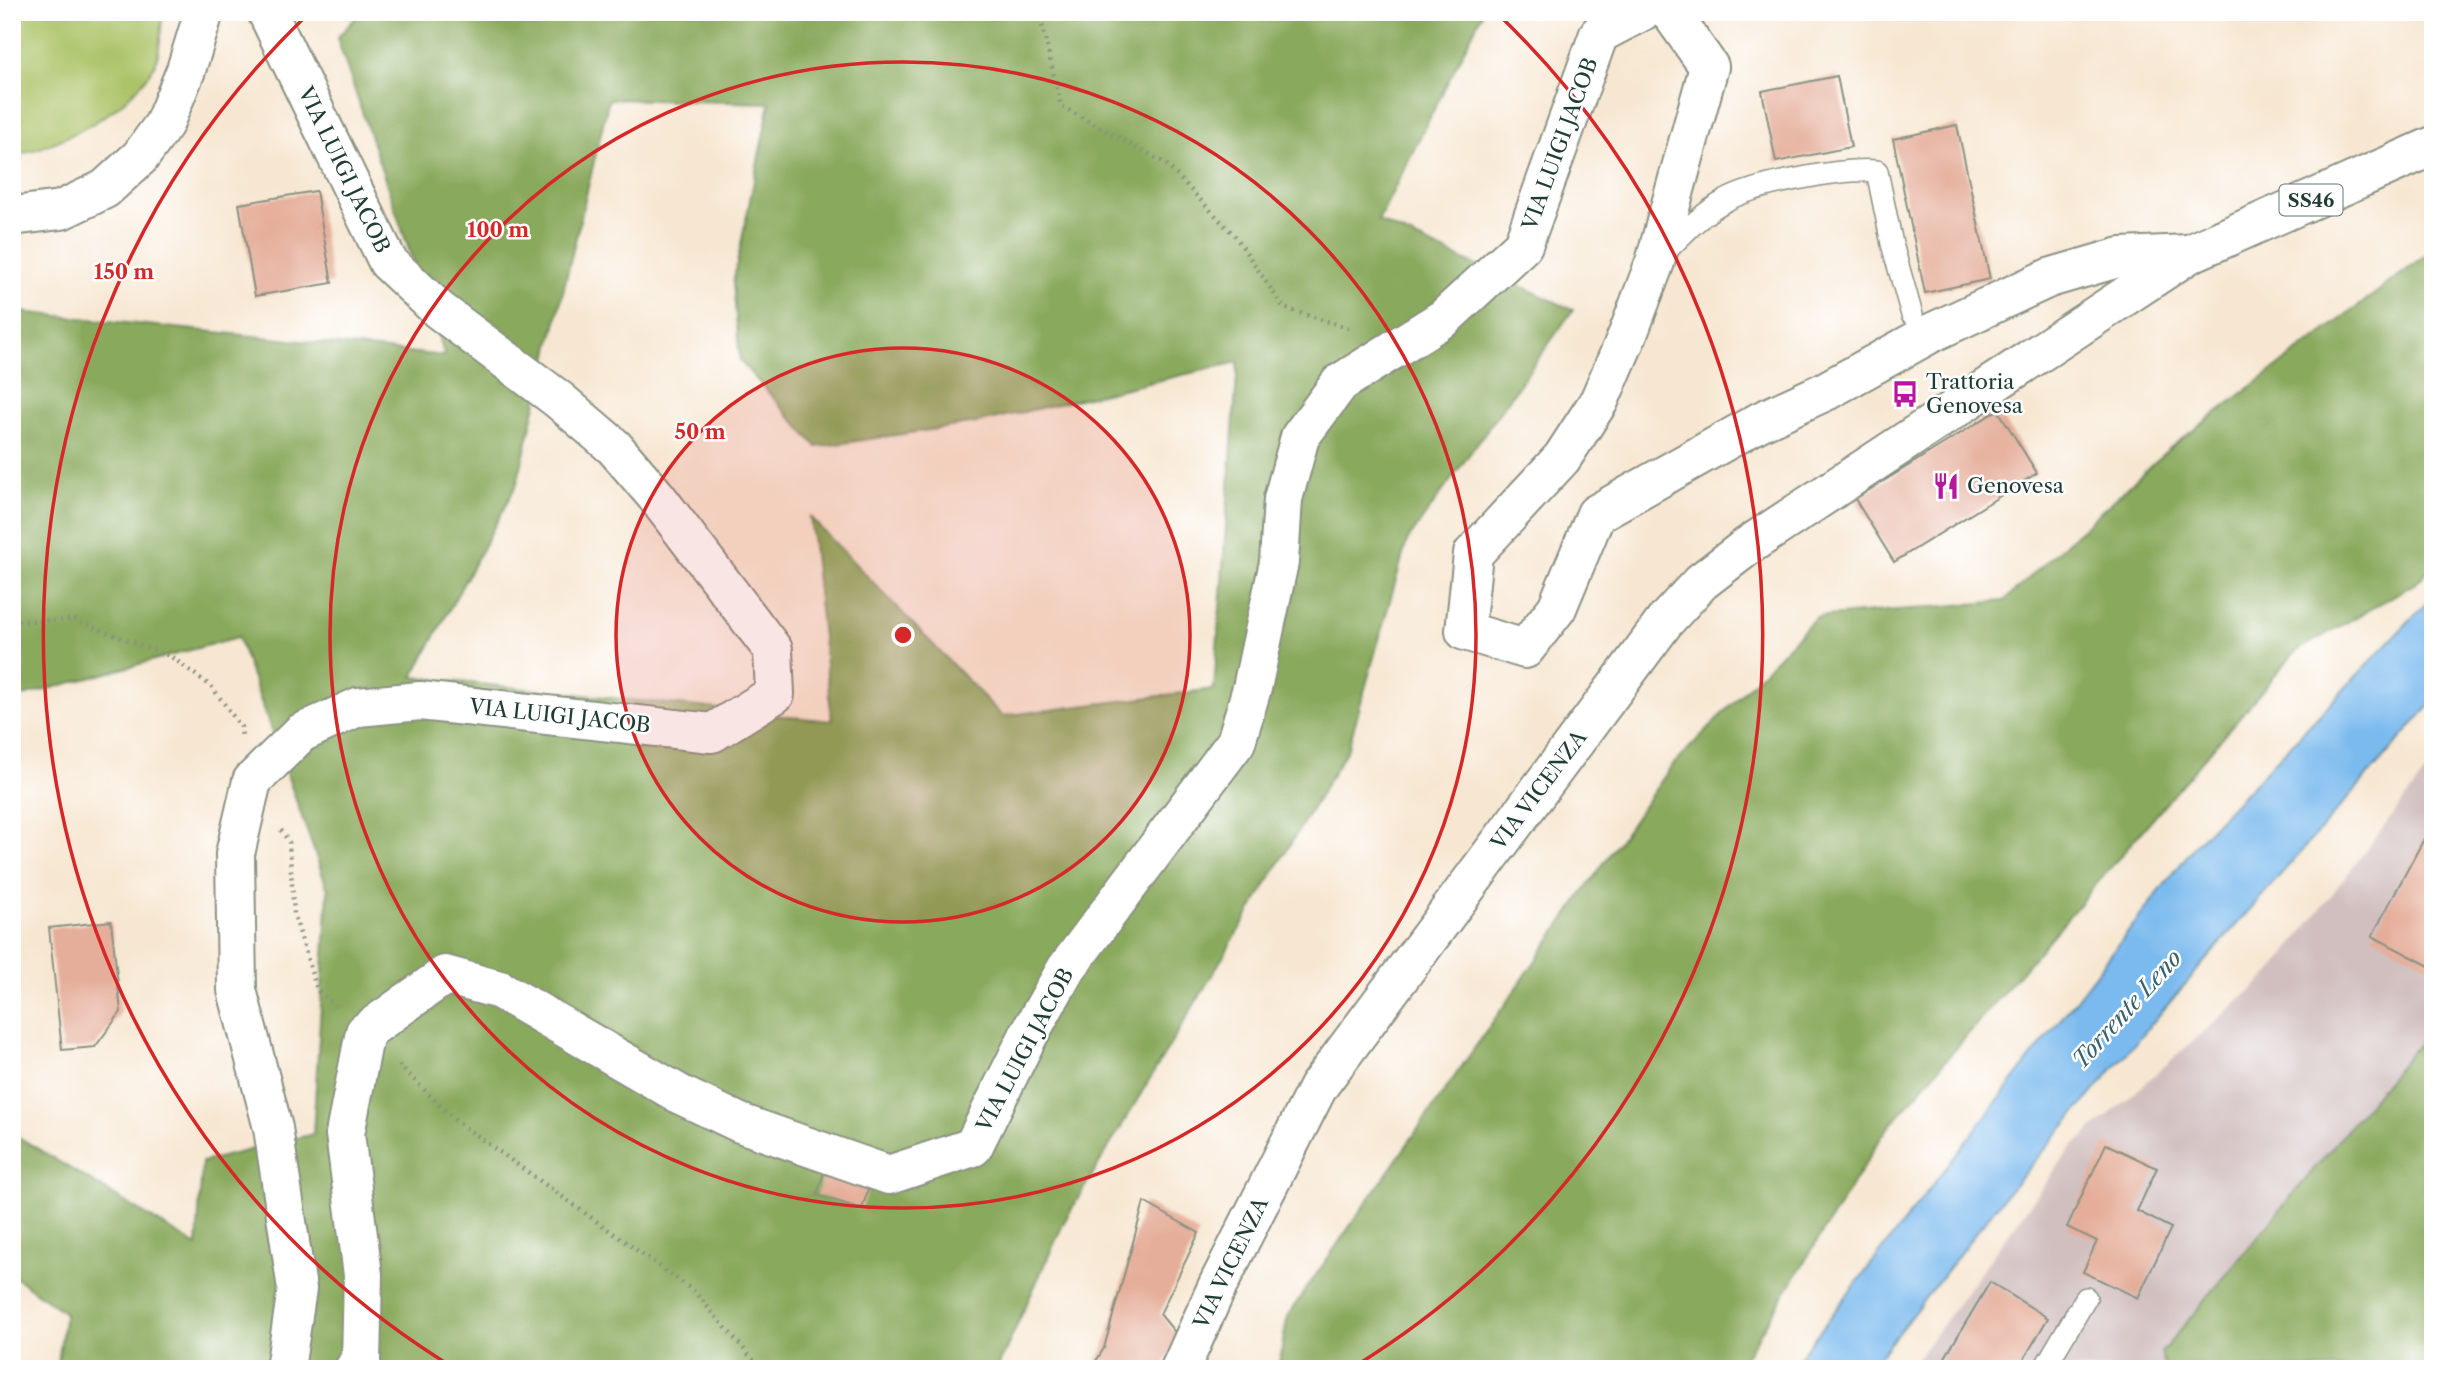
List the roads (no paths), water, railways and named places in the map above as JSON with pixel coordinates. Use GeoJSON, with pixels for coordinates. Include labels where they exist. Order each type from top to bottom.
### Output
{"type":"FeatureCollection","features":[{"type":"Feature","properties":{"kind":"street"},"geometry":{"type":"LineString","coordinates":[[12,216],[61,211],[105,189],[139,157],[164,124],[204,12]]}},
{"type":"Feature","properties":{"kind":"street","name":"VIA LUIGI JACOB"},"geometry":{"type":"LineString","coordinates":[[267,12],[332,141],[388,262],[439,310],[559,400],[614,447],[656,496],[773,650],[775,694],[712,733],[421,701],[358,707],[301,733],[252,781],[235,854],[237,990],[273,1128],[297,1289],[285,1369]]}},
{"type":"Feature","properties":{"kind":"street","name":"VIA LUIGI JACOB"},"geometry":{"type":"LineString","coordinates":[[354,1369],[361,1363],[363,1275],[345,1134],[365,1032],[445,975],[500,990],[681,1095],[740,1123],[889,1175],[973,1147],[1029,1034],[1066,969],[1236,742],[1252,688],[1279,562],[1283,499],[1300,438],[1340,383],[1444,318],[1523,245],[1599,34],[1641,12]]}},
{"type":"Feature","properties":{"kind":"street"},"geometry":{"type":"LineString","coordinates":[[1670,12],[1709,67],[1695,128],[1655,262],[1599,401],[1562,458],[1473,554],[1465,631],[1525,649],[1557,608],[1596,514],[1761,421],[1826,391],[1931,333],[2049,278],[2121,257],[2189,254]]}},
{"type":"Feature","properties":{"kind":"street","name":"SS46"},"geometry":{"type":"LineString","coordinates":[[2189,254],[2433,146]]}},
{"type":"Feature","properties":{"kind":"street","name":"VIA VICENZA"},"geometry":{"type":"LineString","coordinates":[[1180,1369],[1218,1285],[1318,1087],[1665,621],[1701,582],[1749,545],[2051,348],[2189,254]]}},
{"type":"Feature","properties":{"kind":"lane"},"geometry":{"type":"LineString","coordinates":[[1655,262],[1687,230],[1725,200],[1853,169],[1877,171],[1892,244],[1912,315]]}},
{"type":"Feature","properties":{"kind":"lane"},"geometry":{"type":"LineString","coordinates":[[2044,1369],[2086,1298]]}},
{"type":"Feature","properties":{"kind":"water","name":"Torrente Leno"},"geometry":{"type":"Polygon","coordinates":[[[2433,596],[2433,702],[2222,941],[1999,1203],[1870,1369],[1790,1369],[2197,843],[2433,596]]]}},
{"type":"Feature","properties":{"kind":"place","name":"Trattoria Genovesa"},"geometry":{"type":"Point","coordinates":[1905,394]}},
{"type":"Feature","properties":{"kind":"place","name":"Genovesa"},"geometry":{"type":"Point","coordinates":[1946,486]}}]}
